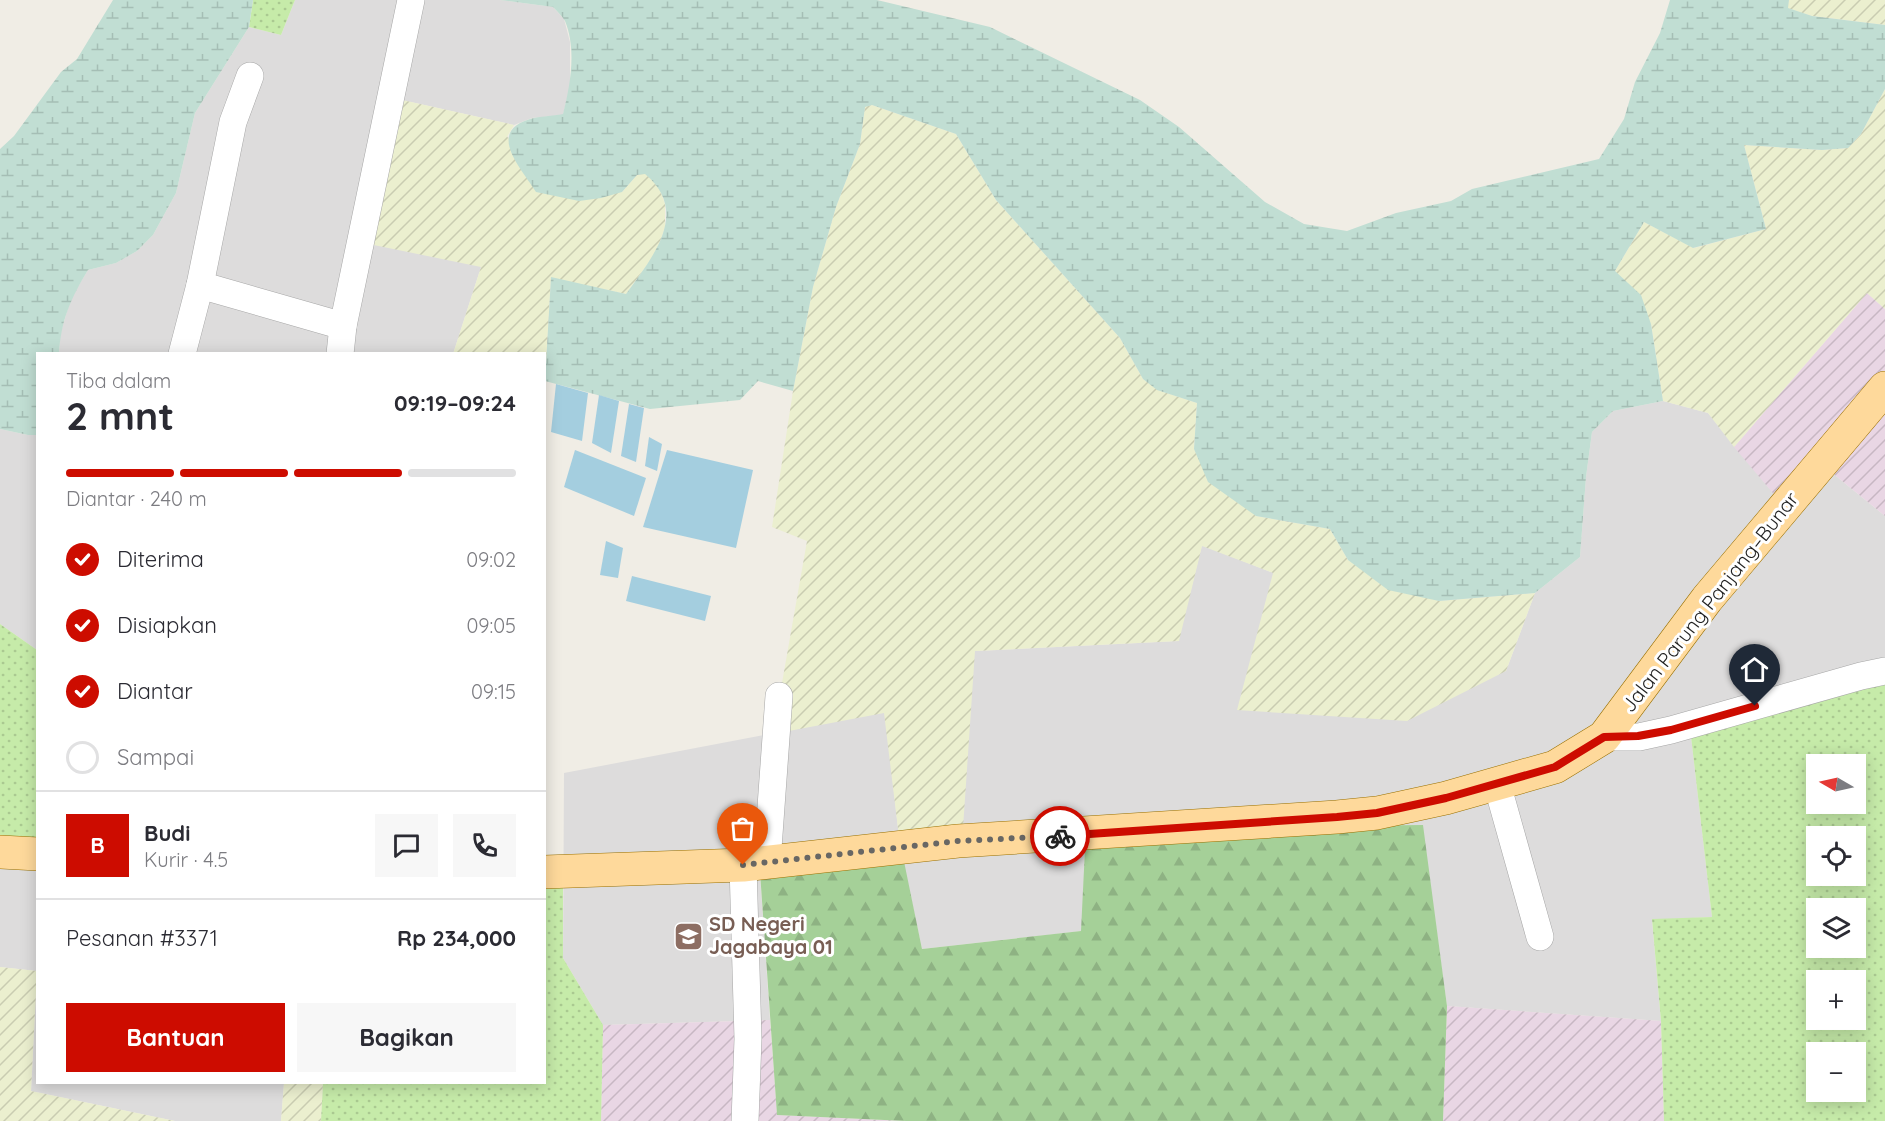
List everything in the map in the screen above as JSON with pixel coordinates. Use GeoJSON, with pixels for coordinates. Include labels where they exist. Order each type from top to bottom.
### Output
{"type":"FeatureCollection","features":[{"type":"Feature","properties":{"kind":"main road","name":"Jalan Parung Panjang–Bunar"},"geometry":{"type":"LineString","coordinates":[[546,872],[637,870],[755,863],[958,841],[1377,813],[1497,784],[1555,767],[1604,737],[1707,599],[1885,388]]}},
{"type":"Feature","properties":{"kind":"main road"},"geometry":{"type":"LineString","coordinates":[[0,852],[36,850]]}},
{"type":"Feature","properties":{"kind":"street"},"geometry":{"type":"LineString","coordinates":[[340,352],[343,326],[411,0]]}},
{"type":"Feature","properties":{"kind":"street"},"geometry":{"type":"LineString","coordinates":[[183,352],[200,285],[233,122],[250,76]]}},
{"type":"Feature","properties":{"kind":"street"},"geometry":{"type":"LineString","coordinates":[[200,285],[343,326]]}},
{"type":"Feature","properties":{"kind":"street"},"geometry":{"type":"LineString","coordinates":[[1604,737],[1638,736],[1671,730],[1885,671]]}},
{"type":"Feature","properties":{"kind":"street"},"geometry":{"type":"LineString","coordinates":[[745,1121],[755,863],[778,696]]}},
{"type":"Feature","properties":{"kind":"street"},"geometry":{"type":"LineString","coordinates":[[1497,784],[1540,937]]}},
{"type":"Feature","properties":{"kind":"shaded area"},"geometry":{"type":"Polygon","coordinates":[[[295,0],[500,0],[553,7],[564,19],[570,42],[570,86],[563,115],[532,118],[514,125],[402,100],[481,267],[454,352],[59,352],[60,335],[71,298],[88,270],[116,263],[137,251],[153,235],[176,193],[195,113],[249,27],[281,35],[295,0]]]}},
{"type":"Feature","properties":{"kind":"shaded area"},"geometry":{"type":"Polygon","coordinates":[[[1867,293],[1885,309],[1885,516],[1820,463],[1783,505],[1734,447],[1867,293]]]}},
{"type":"Feature","properties":{"kind":"shaded area"},"geometry":{"type":"Polygon","coordinates":[[[1663,401],[1708,413],[1783,505],[1820,463],[1885,516],[1885,672],[1690,728],[1712,917],[1652,920],[1661,1021],[1447,1006],[1422,825],[1086,828],[1082,931],[922,949],[898,837],[759,858],[770,1020],[603,1025],[563,958],[564,773],[885,712],[899,837],[975,651],[1178,641],[1202,545],[1506,671],[1535,593],[1580,557],[1592,432],[1613,411],[1663,401]]]}},
{"type":"Feature","properties":{"kind":"shaded area"},"geometry":{"type":"Polygon","coordinates":[[[0,429],[36,435],[36,649],[0,624],[0,429]]]}},
{"type":"Feature","properties":{"kind":"shaded area"},"geometry":{"type":"Polygon","coordinates":[[[0,846],[36,849],[36,971],[0,967],[0,846]]]}},
{"type":"Feature","properties":{"kind":"shaded area"},"geometry":{"type":"Polygon","coordinates":[[[36,995],[36,1084],[284,1084],[281,1121],[175,1121],[31,1091],[36,995]]]}},
{"type":"Feature","properties":{"kind":"shaded area"},"geometry":{"type":"Polygon","coordinates":[[[1447,1006],[1661,1021],[1664,1121],[1443,1121],[1447,1006]]]}},
{"type":"Feature","properties":{"kind":"shaded area"},"geometry":{"type":"Polygon","coordinates":[[[770,1020],[777,1115],[906,1121],[601,1121],[603,1025],[770,1020]]]}},
{"type":"Feature","properties":{"kind":"green space"},"geometry":{"type":"Polygon","coordinates":[[[113,0],[253,0],[249,27],[195,113],[176,193],[153,235],[137,251],[116,263],[88,270],[68,310],[59,352],[36,352],[36,435],[28,435],[0,429],[0,149],[14,136],[61,72],[77,59],[113,0]]]}},
{"type":"Feature","properties":{"kind":"green space"},"geometry":{"type":"Polygon","coordinates":[[[253,0],[295,0],[281,35],[249,27],[253,0]]]}},
{"type":"Feature","properties":{"kind":"green space"},"geometry":{"type":"Polygon","coordinates":[[[500,0],[877,0],[990,27],[1140,100],[1179,127],[1265,202],[1304,224],[1347,231],[1396,213],[1451,201],[1472,189],[1599,159],[1624,119],[1635,82],[1660,33],[1670,0],[1789,0],[1788,8],[1812,16],[1885,25],[1885,89],[1861,134],[1848,148],[1822,150],[1744,145],[1766,229],[1693,248],[1644,222],[1615,271],[1641,295],[1651,324],[1663,401],[1613,411],[1592,432],[1580,557],[1535,593],[1439,601],[1388,590],[1348,560],[1330,529],[1256,516],[1208,482],[1194,449],[1197,403],[1157,390],[1143,379],[1120,338],[996,200],[956,134],[872,105],[865,107],[860,144],[836,207],[813,287],[793,391],[758,381],[740,400],[650,409],[546,381],[551,277],[626,294],[656,250],[666,219],[665,204],[658,189],[645,174],[637,175],[622,192],[579,201],[536,192],[516,162],[509,141],[510,133],[517,125],[538,117],[563,114],[571,68],[571,44],[565,21],[553,7],[500,0]]]}},
{"type":"Feature","properties":{"kind":"green space"},"geometry":{"type":"Polygon","coordinates":[[[1789,0],[1885,0],[1885,25],[1812,16],[1787,8],[1789,0]]]}},
{"type":"Feature","properties":{"kind":"green space"},"geometry":{"type":"Polygon","coordinates":[[[1885,89],[1885,309],[1867,293],[1734,447],[1708,413],[1663,401],[1651,324],[1615,271],[1644,222],[1694,248],[1766,229],[1744,145],[1822,150],[1848,148],[1861,134],[1885,89]]]}},
{"type":"Feature","properties":{"kind":"green space"},"geometry":{"type":"Polygon","coordinates":[[[402,100],[514,125],[507,137],[622,192],[637,175],[645,173],[658,184],[665,204],[665,227],[657,251],[626,294],[551,278],[546,363],[546,352],[454,352],[481,267],[364,243],[402,100]]]}},
{"type":"Feature","properties":{"kind":"green space"},"geometry":{"type":"Polygon","coordinates":[[[872,105],[956,134],[996,200],[1120,338],[1143,379],[1158,390],[1197,403],[1194,449],[1256,516],[1330,529],[1348,560],[1439,601],[1535,593],[1506,671],[1407,721],[1237,710],[1273,573],[1202,546],[1179,641],[975,651],[963,828],[899,837],[884,713],[773,734],[807,541],[772,527],[793,391],[813,287],[836,207],[860,144],[865,106],[872,105]]]}},
{"type":"Feature","properties":{"kind":"green space"},"geometry":{"type":"Polygon","coordinates":[[[0,624],[36,649],[36,849],[0,846],[0,624]]]}},
{"type":"Feature","properties":{"kind":"green space"},"geometry":{"type":"Polygon","coordinates":[[[1885,672],[1885,1121],[1664,1121],[1661,1021],[1652,919],[1712,917],[1690,728],[1885,672]]]}},
{"type":"Feature","properties":{"kind":"green space"},"geometry":{"type":"Polygon","coordinates":[[[1423,825],[1447,1006],[1443,1121],[906,1121],[777,1115],[759,858],[899,837],[922,949],[1081,931],[1086,828],[1423,825]]]}},
{"type":"Feature","properties":{"kind":"green space"},"geometry":{"type":"Polygon","coordinates":[[[546,885],[563,886],[563,958],[603,1025],[601,1121],[321,1121],[323,1084],[546,1084],[546,885]]]}},
{"type":"Feature","properties":{"kind":"green space"},"geometry":{"type":"Polygon","coordinates":[[[0,967],[36,971],[31,1091],[175,1121],[0,1121],[0,967]]]}},
{"type":"Feature","properties":{"kind":"green space"},"geometry":{"type":"Polygon","coordinates":[[[284,1084],[323,1084],[321,1121],[281,1121],[284,1084]]]}},
{"type":"Feature","properties":{"kind":"water"},"geometry":{"type":"Polygon","coordinates":[[[556,384],[588,393],[582,441],[551,432],[556,384]]]}},
{"type":"Feature","properties":{"kind":"water"},"geometry":{"type":"Polygon","coordinates":[[[599,395],[619,401],[611,453],[592,443],[599,395]]]}},
{"type":"Feature","properties":{"kind":"water"},"geometry":{"type":"Polygon","coordinates":[[[629,404],[644,408],[636,462],[621,456],[629,404]]]}},
{"type":"Feature","properties":{"kind":"water"},"geometry":{"type":"Polygon","coordinates":[[[649,437],[662,444],[657,471],[645,466],[649,437]]]}},
{"type":"Feature","properties":{"kind":"water"},"geometry":{"type":"Polygon","coordinates":[[[575,450],[646,478],[634,516],[564,487],[575,450]]]}},
{"type":"Feature","properties":{"kind":"water"},"geometry":{"type":"Polygon","coordinates":[[[667,450],[753,470],[736,548],[643,527],[667,450]]]}},
{"type":"Feature","properties":{"kind":"water"},"geometry":{"type":"Polygon","coordinates":[[[606,541],[623,548],[618,578],[600,575],[606,541]]]}},
{"type":"Feature","properties":{"kind":"water"},"geometry":{"type":"Polygon","coordinates":[[[632,576],[711,596],[705,621],[626,601],[632,576]]]}},
{"type":"Feature","properties":{"kind":"way so far"},"geometry":{"type":"LineString","coordinates":[[743,865],[958,841],[1060,836]]}},
{"type":"Feature","properties":{"kind":"place","name":"SD Negeri Jagabaya 01"},"geometry":{"type":"Point","coordinates":[688,936]}},
{"type":"Feature","properties":{"kind":"route"},"geometry":{"type":"LineString","coordinates":[[1060,836],[1377,813],[1446,798],[1555,767],[1604,737],[1638,736],[1671,730],[1755,706]]}}]}
